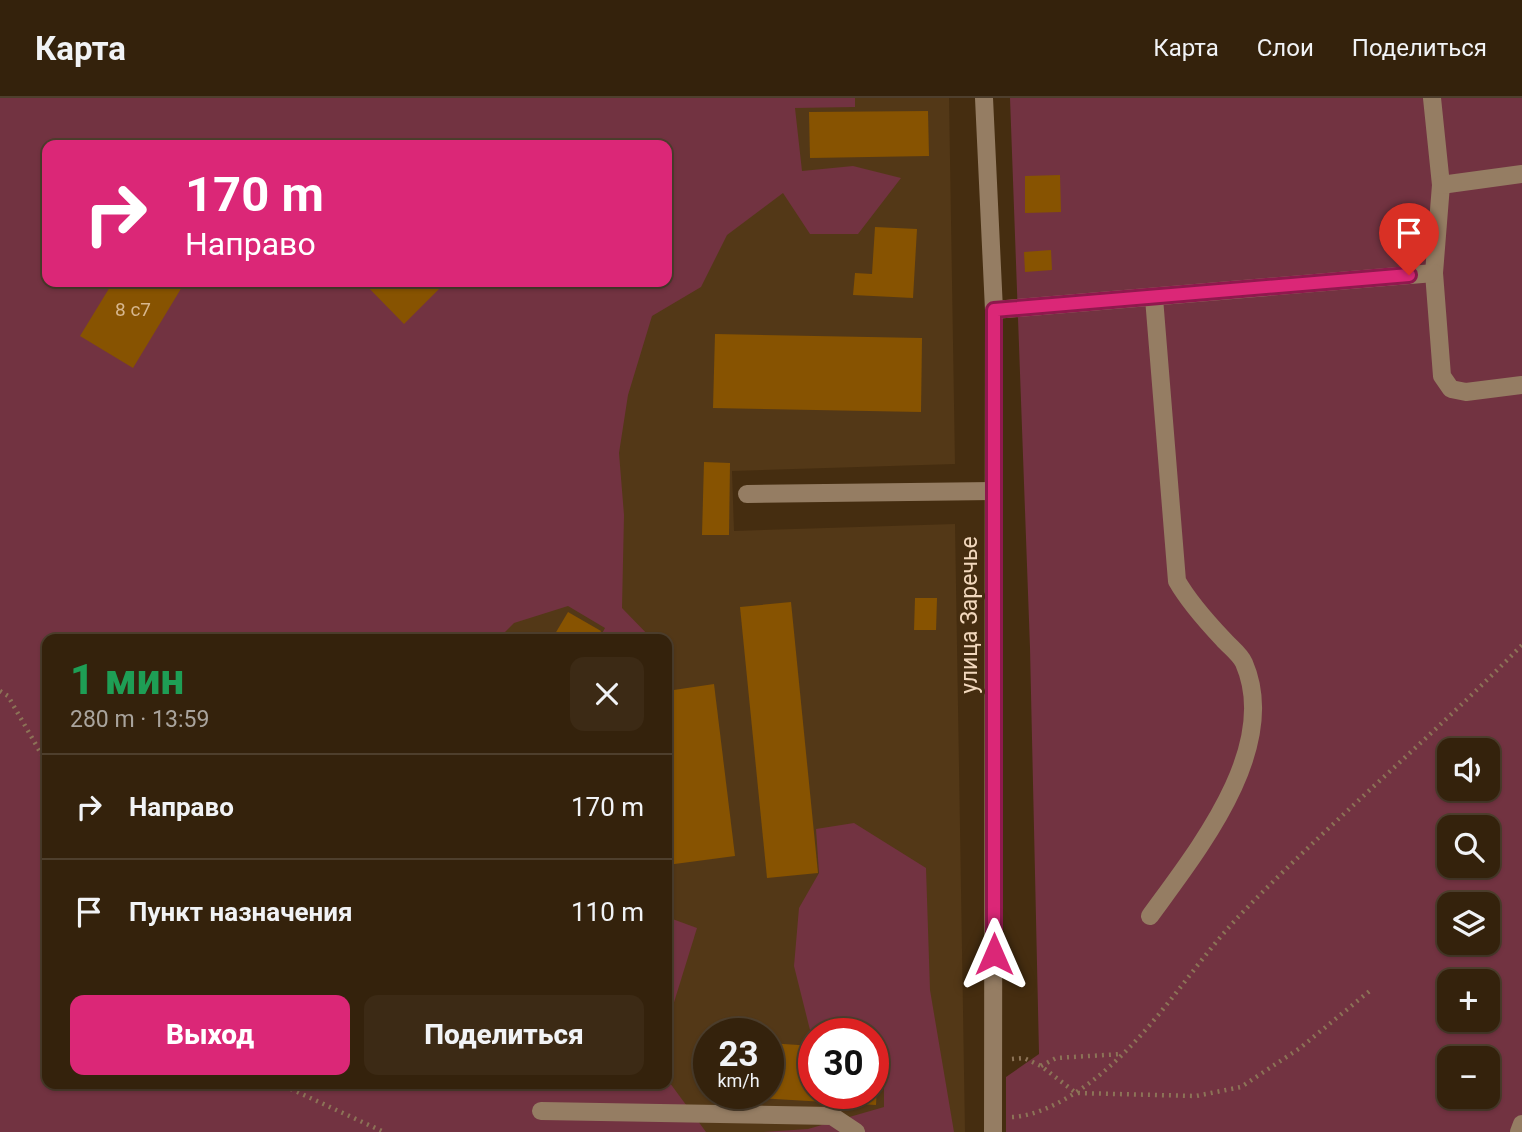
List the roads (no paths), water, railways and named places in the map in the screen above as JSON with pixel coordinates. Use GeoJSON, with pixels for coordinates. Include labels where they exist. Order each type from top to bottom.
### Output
{"type":"FeatureCollection","features":[{"type":"Feature","properties":{"kind":"street","name":"улица Заречье"},"geometry":{"type":"LineString","coordinates":[[984,98],[994,310],[993,1125]]}},
{"type":"Feature","properties":{"kind":"street"},"geometry":{"type":"LineString","coordinates":[[1432,98],[1441,185],[1434,273],[1442,376],[1451,388],[1465,392],[1522,386]]}},
{"type":"Feature","properties":{"kind":"street"},"geometry":{"type":"LineString","coordinates":[[1441,185],[1522,174]]}},
{"type":"Feature","properties":{"kind":"street"},"geometry":{"type":"LineString","coordinates":[[994,310],[1434,273]]}},
{"type":"Feature","properties":{"kind":"street"},"geometry":{"type":"LineString","coordinates":[[1150,916],[1207,833],[1238,774],[1253,731],[1254,719],[1254,695],[1243,660],[1186,596],[1177,581],[1154,298]]}},
{"type":"Feature","properties":{"kind":"street"},"geometry":{"type":"LineString","coordinates":[[747,494],[994,491]]}},
{"type":"Feature","properties":{"kind":"street"},"geometry":{"type":"LineString","coordinates":[[541,1111],[832,1116],[856,1132]]}},
{"type":"Feature","properties":{"kind":"street"},"geometry":{"type":"LineString","coordinates":[[1519,1132],[1522,1124]]}}]}
